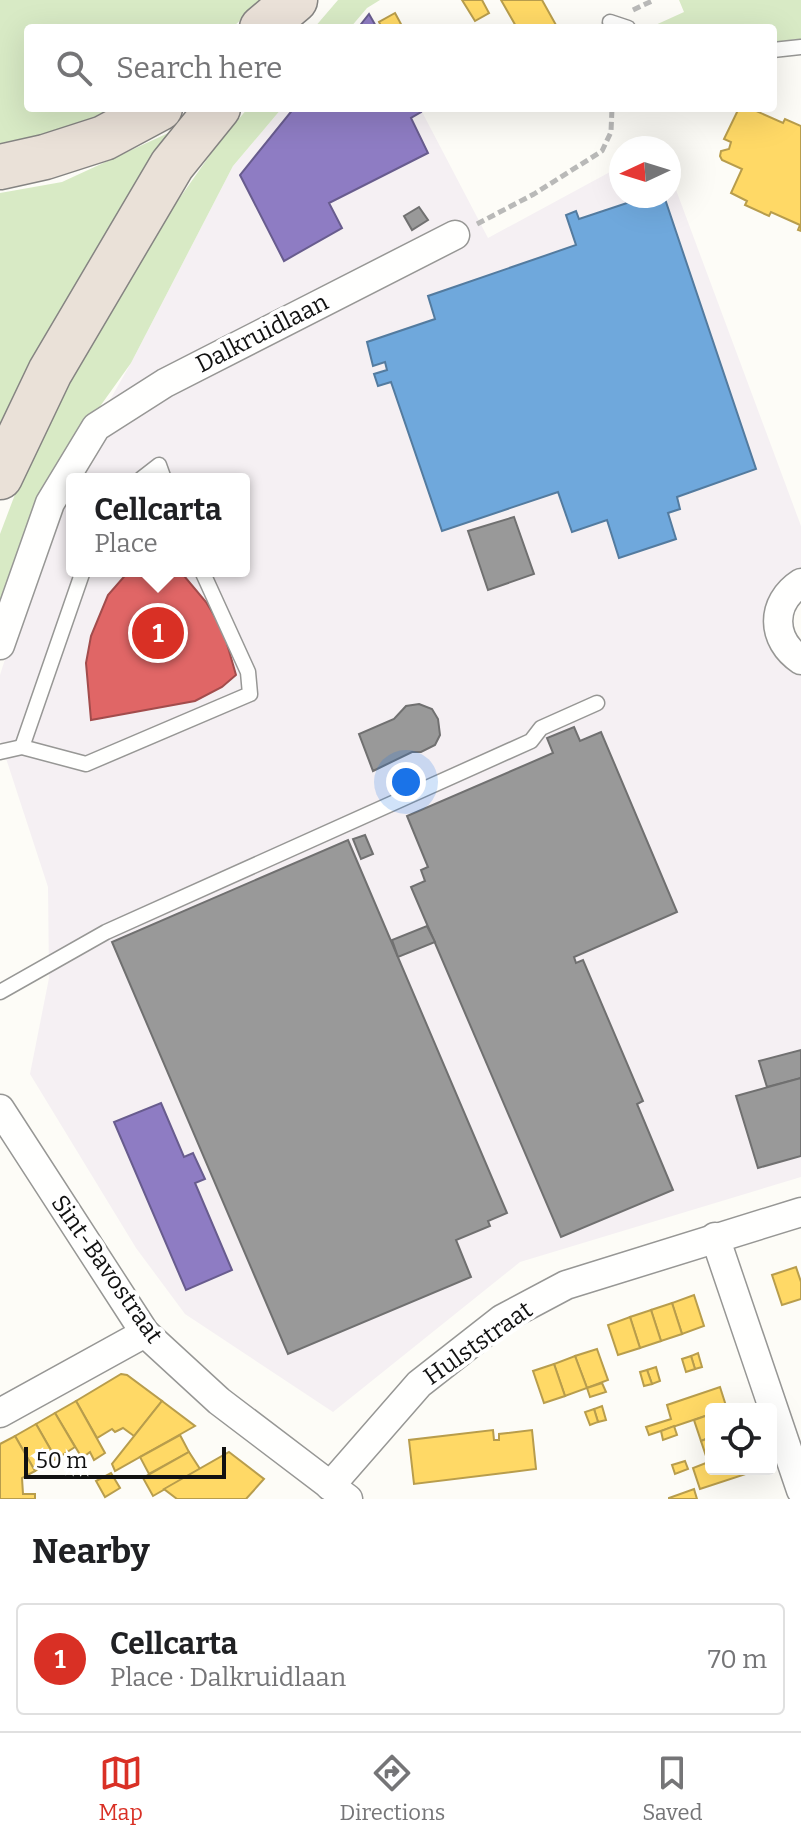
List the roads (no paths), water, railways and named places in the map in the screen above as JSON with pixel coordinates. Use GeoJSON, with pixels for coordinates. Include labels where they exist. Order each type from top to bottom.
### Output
{"type":"FeatureCollection","features":[{"type":"Feature","properties":{"kind":"highway"},"geometry":{"type":"LineString","coordinates":[[267,24],[295,0]]}},
{"type":"Feature","properties":{"kind":"highway"},"geometry":{"type":"LineString","coordinates":[[285,24],[305,0]]}},
{"type":"Feature","properties":{"kind":"highway"},"geometry":{"type":"LineString","coordinates":[[0,167],[45,157],[104,138],[153,112]]}},
{"type":"Feature","properties":{"kind":"highway"},"geometry":{"type":"LineString","coordinates":[[0,477],[50,372],[172,165],[215,112]]}},
{"type":"Feature","properties":{"kind":"street","name":"Dalkruidlaan"},"geometry":{"type":"LineString","coordinates":[[68,473],[96,427],[165,383],[455,235]]}},
{"type":"Feature","properties":{"kind":"street","name":"Dalkruidlaan"},"geometry":{"type":"LineString","coordinates":[[0,645],[50,503],[66,477]]}},
{"type":"Feature","properties":{"kind":"street"},"geometry":{"type":"LineString","coordinates":[[801,583],[789,591],[779,607],[777,628],[784,646],[801,660]]}},
{"type":"Feature","properties":{"kind":"street","name":"Sint-Bavostraat"},"geometry":{"type":"LineString","coordinates":[[0,1109],[145,1333],[219,1401],[339,1493]]}},
{"type":"Feature","properties":{"kind":"street","name":"Hulststraat"},"geometry":{"type":"LineString","coordinates":[[339,1493],[419,1384],[502,1319],[566,1285],[801,1212]]}},
{"type":"Feature","properties":{"kind":"street"},"geometry":{"type":"LineString","coordinates":[[715,1237],[801,1490]]}},
{"type":"Feature","properties":{"kind":"street"},"geometry":{"type":"LineString","coordinates":[[0,1413],[145,1333]]}},
{"type":"Feature","properties":{"kind":"lane"},"geometry":{"type":"LineString","coordinates":[[610,22],[616,24]]}},
{"type":"Feature","properties":{"kind":"lane"},"geometry":{"type":"LineString","coordinates":[[777,50],[801,47]]}},
{"type":"Feature","properties":{"kind":"lane"},"geometry":{"type":"LineString","coordinates":[[149,473],[159,465],[162,473]]}},
{"type":"Feature","properties":{"kind":"lane"},"geometry":{"type":"LineString","coordinates":[[22,747],[81,577]]}},
{"type":"Feature","properties":{"kind":"lane"},"geometry":{"type":"LineString","coordinates":[[0,752],[22,747],[86,764],[250,694],[248,672],[205,577]]}},
{"type":"Feature","properties":{"kind":"lane"},"geometry":{"type":"LineString","coordinates":[[0,992],[106,932],[531,741],[541,728],[597,703]]}},
{"type":"Feature","properties":{"kind":"place","name":"Cellcarta"},"geometry":{"type":"Point","coordinates":[158,633]}}]}
